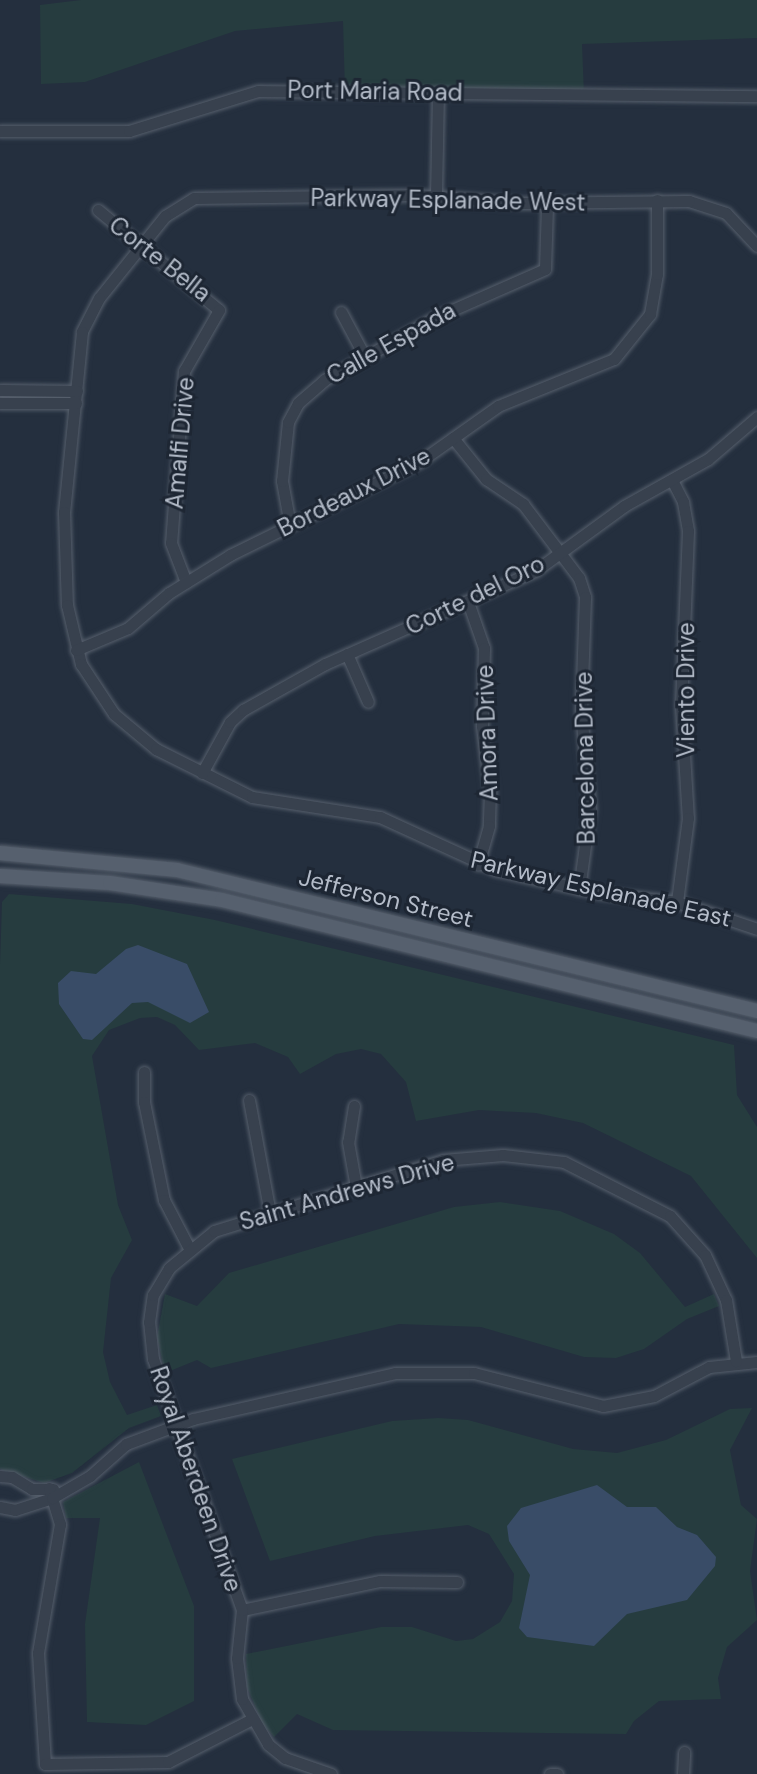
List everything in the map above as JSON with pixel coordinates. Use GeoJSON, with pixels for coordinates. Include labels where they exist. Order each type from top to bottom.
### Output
{"type":"FeatureCollection","features":[{"type":"Feature","properties":{"kind":"main road","name":"Jefferson Street"},"geometry":{"type":"LineString","coordinates":[[0,853],[177,870],[757,1011]]}},
{"type":"Feature","properties":{"kind":"main road","name":"Jefferson Street"},"geometry":{"type":"LineString","coordinates":[[0,876],[110,883],[222,900],[757,1031]]}},
{"type":"Feature","properties":{"kind":"street","name":"Port Maria Road"},"geometry":{"type":"LineString","coordinates":[[0,131],[129,131],[258,91],[757,96]]}},
{"type":"Feature","properties":{"kind":"street"},"geometry":{"type":"LineString","coordinates":[[436,196],[438,92]]}},
{"type":"Feature","properties":{"kind":"street","name":"Parkway Esplanade West"},"geometry":{"type":"LineString","coordinates":[[76,397],[77,351],[89,316],[165,216],[194,198],[436,196],[547,204],[657,200],[709,204],[739,223],[757,246]]}},
{"type":"Feature","properties":{"kind":"street","name":"Bordeaux Drive"},"geometry":{"type":"LineString","coordinates":[[76,650],[128,628],[186,582],[290,525],[419,462],[498,406],[592,369],[627,348],[650,314],[655,292],[657,200]]}},
{"type":"Feature","properties":{"kind":"street","name":"Calle Espada"},"geometry":{"type":"LineString","coordinates":[[290,525],[282,496],[288,422],[310,389],[469,300],[545,269],[547,204]]}},
{"type":"Feature","properties":{"kind":"street","name":"Corte Bella"},"geometry":{"type":"LineString","coordinates":[[98,210],[219,310]]}},
{"type":"Feature","properties":{"kind":"street","name":"Amalfi Drive"},"geometry":{"type":"LineString","coordinates":[[186,582],[171,543],[184,371],[219,310]]}},
{"type":"Feature","properties":{"kind":"street"},"geometry":{"type":"LineString","coordinates":[[341,312],[365,357]]}},
{"type":"Feature","properties":{"kind":"street"},"geometry":{"type":"LineString","coordinates":[[0,390],[76,397]]}},
{"type":"Feature","properties":{"kind":"street"},"geometry":{"type":"LineString","coordinates":[[0,403],[76,397]]}},
{"type":"Feature","properties":{"kind":"street","name":"Parkway Esplanade East"},"geometry":{"type":"LineString","coordinates":[[76,397],[64,512],[67,605],[76,650],[99,694],[134,734],[252,797],[380,817],[478,864],[579,889],[677,902],[757,929]]}},
{"type":"Feature","properties":{"kind":"street","name":"Corte del Oro"},"geometry":{"type":"LineString","coordinates":[[202,773],[230,722],[243,710],[347,654],[535,571],[624,506],[708,459],[757,417]]}},
{"type":"Feature","properties":{"kind":"street","name":"Barcelona Drive"},"geometry":{"type":"LineString","coordinates":[[453,438],[486,479],[523,504],[579,578],[586,616],[581,711],[590,819],[579,889]]}},
{"type":"Feature","properties":{"kind":"street","name":"Viento Drive"},"geometry":{"type":"LineString","coordinates":[[672,480],[683,502],[688,531],[681,705],[688,818],[677,902]]}},
{"type":"Feature","properties":{"kind":"street","name":"Amora Drive"},"geometry":{"type":"LineString","coordinates":[[468,602],[484,648],[482,726],[490,801],[486,846],[478,864]]}},
{"type":"Feature","properties":{"kind":"street"},"geometry":{"type":"LineString","coordinates":[[347,654],[368,702]]}},
{"type":"Feature","properties":{"kind":"street"},"geometry":{"type":"LineString","coordinates":[[144,1072],[144,1102],[164,1200],[189,1248]]}},
{"type":"Feature","properties":{"kind":"street"},"geometry":{"type":"LineString","coordinates":[[249,1100],[270,1213]]}},
{"type":"Feature","properties":{"kind":"street"},"geometry":{"type":"LineString","coordinates":[[354,1106],[348,1142],[356,1187]]}},
{"type":"Feature","properties":{"kind":"street","name":"Saint Andrews Drive"},"geometry":{"type":"LineString","coordinates":[[189,1248],[214,1231],[443,1160],[503,1155],[564,1162],[619,1187],[670,1216],[705,1255],[726,1300],[736,1361]]}},
{"type":"Feature","properties":{"kind":"street","name":"Royal Aberdeen Drive"},"geometry":{"type":"LineString","coordinates":[[189,1248],[153,1295],[149,1322],[153,1359],[242,1610],[238,1676],[250,1720]]}},
{"type":"Feature","properties":{"kind":"street"},"geometry":{"type":"LineString","coordinates":[[0,1507],[15,1510],[90,1476],[126,1444],[174,1425],[382,1375],[431,1370],[492,1377],[586,1404],[620,1405],[736,1361],[757,1362]]}},
{"type":"Feature","properties":{"kind":"street"},"geometry":{"type":"LineString","coordinates":[[0,1476],[12,1477],[32,1489],[54,1492]]}},
{"type":"Feature","properties":{"kind":"street"},"geometry":{"type":"LineString","coordinates":[[54,1492],[60,1524],[38,1653],[45,1764],[168,1762],[250,1720],[285,1758],[331,1774]]}},
{"type":"Feature","properties":{"kind":"street"},"geometry":{"type":"LineString","coordinates":[[242,1610],[380,1581],[457,1582]]}},
{"type":"Feature","properties":{"kind":"street"},"geometry":{"type":"LineString","coordinates":[[683,1774],[684,1752]]}},
{"type":"Feature","properties":{"kind":"street"},"geometry":{"type":"LineString","coordinates":[[550,1774],[557,1774]]}},
{"type":"Feature","properties":{"kind":"green space"},"geometry":{"type":"Polygon","coordinates":[[[81,0],[757,0],[757,38],[582,44],[584,94],[345,92],[343,21],[235,31],[85,82],[41,84],[40,5],[81,0]]]}},
{"type":"Feature","properties":{"kind":"green space"},"geometry":{"type":"Polygon","coordinates":[[[9,894],[132,904],[215,920],[734,1045],[737,1095],[757,1127],[757,1258],[691,1176],[583,1123],[536,1113],[479,1110],[416,1121],[406,1082],[381,1054],[361,1049],[336,1054],[300,1074],[288,1057],[255,1043],[199,1050],[175,1025],[157,1017],[140,1018],[109,1030],[92,1056],[118,1205],[132,1240],[111,1278],[103,1352],[110,1382],[127,1415],[157,1405],[161,1416],[129,1428],[72,1473],[44,1483],[0,1469],[0,965],[2,902],[9,894]]]}},
{"type":"Feature","properties":{"kind":"green space"},"geometry":{"type":"Polygon","coordinates":[[[500,1202],[560,1211],[614,1234],[640,1253],[685,1307],[714,1294],[719,1306],[687,1319],[644,1349],[616,1358],[584,1357],[481,1327],[399,1324],[211,1368],[197,1360],[165,1373],[157,1337],[165,1294],[197,1306],[229,1273],[454,1207],[500,1202]]]}},
{"type":"Feature","properties":{"kind":"green space"},"geometry":{"type":"Polygon","coordinates":[[[752,1408],[730,1450],[741,1505],[757,1519],[750,1571],[757,1620],[727,1647],[718,1678],[721,1699],[659,1701],[634,1721],[626,1734],[333,1730],[297,1714],[274,1737],[262,1723],[247,1687],[246,1654],[381,1627],[412,1627],[456,1641],[473,1639],[500,1622],[512,1601],[514,1574],[489,1534],[468,1525],[375,1536],[270,1561],[232,1459],[392,1421],[438,1418],[468,1420],[573,1449],[617,1453],[666,1440],[730,1409],[752,1408]]]}},
{"type":"Feature","properties":{"kind":"green space"},"geometry":{"type":"Polygon","coordinates":[[[139,1462],[194,1606],[194,1701],[146,1725],[87,1722],[85,1624],[100,1518],[66,1518],[63,1502],[139,1462]]]}},
{"type":"Feature","properties":{"kind":"water"},"geometry":{"type":"Polygon","coordinates":[[[138,945],[187,964],[209,1012],[190,1023],[148,1002],[132,1003],[92,1040],[83,1039],[59,1004],[58,983],[71,971],[96,974],[126,949],[138,945]]]}},
{"type":"Feature","properties":{"kind":"water"},"geometry":{"type":"Polygon","coordinates":[[[597,1485],[627,1507],[656,1507],[677,1527],[697,1535],[716,1557],[715,1566],[687,1600],[627,1614],[594,1646],[527,1637],[519,1628],[530,1575],[509,1541],[507,1526],[521,1508],[597,1485]]]}}]}
